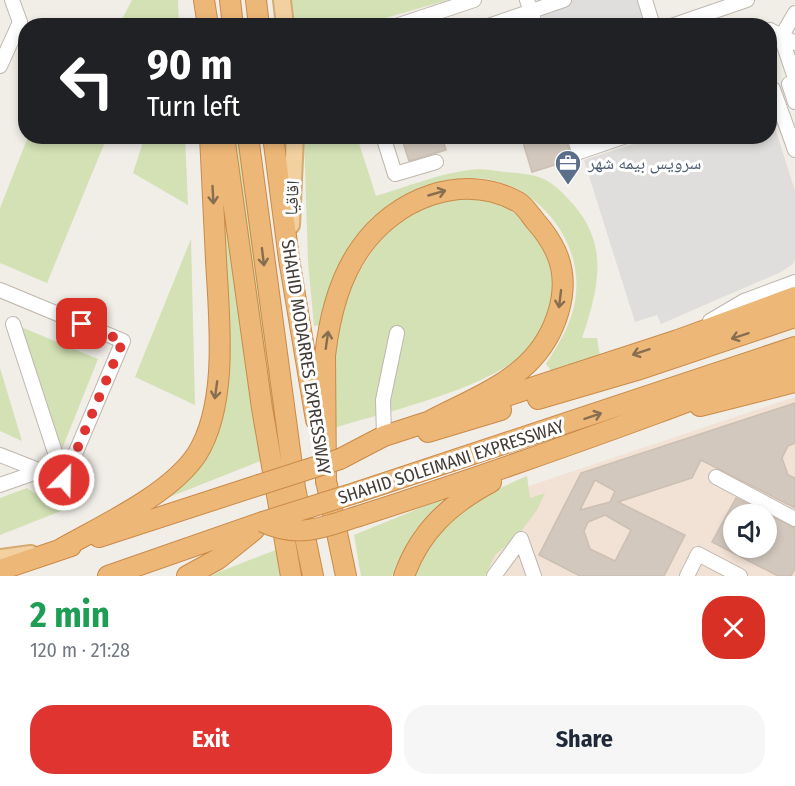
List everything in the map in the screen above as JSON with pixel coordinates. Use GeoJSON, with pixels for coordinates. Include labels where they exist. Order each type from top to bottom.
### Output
{"type":"FeatureCollection","features":[{"type":"Feature","properties":{"kind":"highway"},"geometry":{"type":"LineString","coordinates":[[204,0],[205,18]]}},
{"type":"Feature","properties":{"kind":"highway"},"geometry":{"type":"LineString","coordinates":[[230,0],[232,18]]}},
{"type":"Feature","properties":{"kind":"highway"},"geometry":{"type":"LineString","coordinates":[[256,0],[258,18]]}},
{"type":"Feature","properties":{"kind":"highway"},"geometry":{"type":"LineString","coordinates":[[59,550],[136,506],[174,479],[197,453],[212,419],[218,377],[219,324],[210,144]]}},
{"type":"Feature","properties":{"kind":"highway"},"geometry":{"type":"LineString","coordinates":[[225,144],[262,408],[291,576]]}},
{"type":"Feature","properties":{"kind":"highway","name":"SHAHID MODARRES EXPRESSWAY"},"geometry":{"type":"LineString","coordinates":[[249,144],[295,488],[313,576]]}},
{"type":"Feature","properties":{"kind":"highway","name":"SHAHID MODARRES EXPRESSWAY"},"geometry":{"type":"LineString","coordinates":[[274,144],[289,258],[326,482],[346,576]]}},
{"type":"Feature","properties":{"kind":"highway"},"geometry":{"type":"LineString","coordinates":[[326,482],[325,356],[327,335],[344,280],[359,250],[378,226],[400,209],[438,191],[479,188],[520,202],[548,236],[557,254],[562,299],[550,333],[527,364],[513,376],[430,421]]}},
{"type":"Feature","properties":{"kind":"highway"},"geometry":{"type":"LineString","coordinates":[[0,570],[340,459],[384,436],[678,340],[793,285]]}},
{"type":"Feature","properties":{"kind":"highway","name":"SHAHID SOLEIMANI EXPRESSWAY"},"geometry":{"type":"LineString","coordinates":[[340,459],[637,370],[795,317]]}},
{"type":"Feature","properties":{"kind":"highway","name":"SHAHID SOLEIMANI EXPRESSWAY"},"geometry":{"type":"LineString","coordinates":[[108,576],[263,522],[795,348]]}},
{"type":"Feature","properties":{"kind":"highway"},"geometry":{"type":"LineString","coordinates":[[187,576],[218,559],[263,522],[276,528],[297,532],[359,516],[659,413],[729,384],[795,363]]}},
{"type":"Feature","properties":{"kind":"highway"},"geometry":{"type":"LineString","coordinates":[[659,413],[709,405],[795,382]]}},
{"type":"Feature","properties":{"kind":"highway"},"geometry":{"type":"LineString","coordinates":[[404,576],[416,547],[443,513],[464,497],[539,455]]}},
{"type":"Feature","properties":{"kind":"main road"},"geometry":{"type":"LineString","coordinates":[[282,0],[284,18]]}},
{"type":"Feature","properties":{"kind":"main road","name":"اقاقیا"},"geometry":{"type":"LineString","coordinates":[[289,258],[295,144]]}},
{"type":"Feature","properties":{"kind":"main road"},"geometry":{"type":"LineString","coordinates":[[0,558],[59,550]]}},
{"type":"Feature","properties":{"kind":"lane"},"geometry":{"type":"LineString","coordinates":[[12,0],[19,18]]}},
{"type":"Feature","properties":{"kind":"lane"},"geometry":{"type":"LineString","coordinates":[[420,18],[474,0]]}},
{"type":"Feature","properties":{"kind":"lane"},"geometry":{"type":"LineString","coordinates":[[504,18],[529,5],[564,0]]}},
{"type":"Feature","properties":{"kind":"lane"},"geometry":{"type":"LineString","coordinates":[[694,18],[747,0]]}},
{"type":"Feature","properties":{"kind":"lane"},"geometry":{"type":"LineString","coordinates":[[650,1],[652,18]]}},
{"type":"Feature","properties":{"kind":"lane"},"geometry":{"type":"LineString","coordinates":[[777,31],[795,13]]}},
{"type":"Feature","properties":{"kind":"lane"},"geometry":{"type":"LineString","coordinates":[[0,66],[18,26]]}},
{"type":"Feature","properties":{"kind":"lane"},"geometry":{"type":"LineString","coordinates":[[777,34],[795,43]]}},
{"type":"Feature","properties":{"kind":"lane"},"geometry":{"type":"LineString","coordinates":[[777,38],[793,81],[795,102]]}},
{"type":"Feature","properties":{"kind":"lane"},"geometry":{"type":"LineString","coordinates":[[777,87],[793,81]]}},
{"type":"Feature","properties":{"kind":"lane"},"geometry":{"type":"LineString","coordinates":[[777,104],[795,150]]}},
{"type":"Feature","properties":{"kind":"lane"},"geometry":{"type":"LineString","coordinates":[[386,144],[395,174],[436,162]]}},
{"type":"Feature","properties":{"kind":"lane"},"geometry":{"type":"LineString","coordinates":[[576,144],[579,152],[602,144]]}},
{"type":"Feature","properties":{"kind":"lane"},"geometry":{"type":"LineString","coordinates":[[0,290],[123,341],[64,480]]}},
{"type":"Feature","properties":{"kind":"lane"},"geometry":{"type":"LineString","coordinates":[[13,324],[64,480]]}},
{"type":"Feature","properties":{"kind":"lane"},"geometry":{"type":"LineString","coordinates":[[384,436],[383,400],[398,333]]}},
{"type":"Feature","properties":{"kind":"lane"},"geometry":{"type":"LineString","coordinates":[[0,455],[64,480]]}},
{"type":"Feature","properties":{"kind":"lane"},"geometry":{"type":"LineString","coordinates":[[0,484],[40,471]]}},
{"type":"Feature","properties":{"kind":"lane"},"geometry":{"type":"LineString","coordinates":[[716,477],[795,519]]}},
{"type":"Feature","properties":{"kind":"lane"},"geometry":{"type":"LineString","coordinates":[[494,576],[521,539],[534,576]]}},
{"type":"Feature","properties":{"kind":"lane"},"geometry":{"type":"LineString","coordinates":[[687,576],[698,554],[740,576]]}},
{"type":"Feature","properties":{"kind":"shaded area"},"geometry":{"type":"Polygon","coordinates":[[[537,0],[639,0],[644,18],[543,18],[537,0]]]}},
{"type":"Feature","properties":{"kind":"shaded area"},"geometry":{"type":"Polygon","coordinates":[[[777,134],[795,191],[795,259],[793,264],[781,272],[661,324],[657,315],[635,322],[584,160],[634,144],[777,144],[777,134]]]}},
{"type":"Feature","properties":{"kind":"shaded area"},"geometry":{"type":"Polygon","coordinates":[[[795,397],[795,576],[427,576],[489,509],[529,486],[795,397]]]}},
{"type":"Feature","properties":{"kind":"green space"},"geometry":{"type":"Polygon","coordinates":[[[132,0],[178,0],[179,18],[123,18],[132,0]]]}},
{"type":"Feature","properties":{"kind":"green space"},"geometry":{"type":"Polygon","coordinates":[[[288,0],[448,0],[385,18],[291,18],[288,0]]]}},
{"type":"Feature","properties":{"kind":"green space"},"geometry":{"type":"Polygon","coordinates":[[[25,144],[104,144],[47,283],[0,263],[0,208],[25,144]]]}},
{"type":"Feature","properties":{"kind":"green space"},"geometry":{"type":"Polygon","coordinates":[[[142,144],[185,144],[188,205],[133,173],[142,144]]]}},
{"type":"Feature","properties":{"kind":"green space"},"geometry":{"type":"Polygon","coordinates":[[[217,144],[263,460],[152,504],[223,405],[217,144]]]}},
{"type":"Feature","properties":{"kind":"green space"},"geometry":{"type":"Polygon","coordinates":[[[233,144],[241,144],[308,576],[297,576],[274,453],[233,144]]]}},
{"type":"Feature","properties":{"kind":"green space"},"geometry":{"type":"Polygon","coordinates":[[[304,144],[359,144],[376,196],[434,178],[474,169],[536,176],[557,188],[573,204],[585,220],[592,236],[596,252],[596,286],[582,338],[597,338],[600,356],[553,373],[546,364],[566,330],[575,303],[576,271],[570,250],[560,230],[547,212],[511,186],[490,180],[468,178],[441,185],[399,202],[321,325],[314,326],[308,261],[304,144]]]}},
{"type":"Feature","properties":{"kind":"green space"},"geometry":{"type":"Polygon","coordinates":[[[469,197],[495,203],[515,213],[531,229],[549,255],[554,275],[553,299],[542,331],[527,351],[509,365],[487,377],[435,398],[333,428],[331,368],[335,337],[349,293],[359,272],[387,234],[404,219],[435,204],[469,197]]]}},
{"type":"Feature","properties":{"kind":"green space"},"geometry":{"type":"Polygon","coordinates":[[[191,239],[195,405],[135,377],[191,239]]]}},
{"type":"Feature","properties":{"kind":"green space"},"geometry":{"type":"Polygon","coordinates":[[[21,327],[98,359],[62,449],[21,327]]]}},
{"type":"Feature","properties":{"kind":"green space"},"geometry":{"type":"Polygon","coordinates":[[[0,368],[22,441],[0,431],[0,368]]]}},
{"type":"Feature","properties":{"kind":"green space"},"geometry":{"type":"Polygon","coordinates":[[[527,476],[530,498],[545,493],[537,510],[516,538],[495,555],[485,576],[412,576],[424,550],[444,526],[484,497],[527,476]]]}},
{"type":"Feature","properties":{"kind":"green space"},"geometry":{"type":"Polygon","coordinates":[[[27,488],[61,511],[0,535],[0,498],[27,488]]]}},
{"type":"Feature","properties":{"kind":"green space"},"geometry":{"type":"Polygon","coordinates":[[[464,490],[416,529],[392,576],[361,576],[354,535],[464,490]]]}},
{"type":"Feature","properties":{"kind":"green space"},"geometry":{"type":"Polygon","coordinates":[[[278,549],[283,576],[209,576],[278,549]]]}},
{"type":"Feature","properties":{"kind":"building"},"geometry":{"type":"Polygon","coordinates":[[[404,144],[444,144],[446,150],[409,161],[404,144]]]}},
{"type":"Feature","properties":{"kind":"building"},"geometry":{"type":"Polygon","coordinates":[[[523,144],[567,144],[570,152],[565,162],[532,172],[523,144]]]}},
{"type":"Feature","properties":{"kind":"building"},"geometry":{"type":"Polygon","coordinates":[[[795,403],[795,443],[788,446],[782,458],[788,475],[795,478],[795,508],[701,460],[692,478],[618,502],[685,535],[664,576],[580,576],[539,555],[581,473],[795,403]],[[595,480],[580,510],[610,502],[615,491],[595,480]],[[605,515],[588,522],[584,531],[590,549],[615,561],[631,530],[605,515]]]}},
{"type":"Feature","properties":{"kind":"building"},"geometry":{"type":"Polygon","coordinates":[[[736,498],[748,504],[733,504],[736,498]]]}},
{"type":"Feature","properties":{"kind":"building"},"geometry":{"type":"Polygon","coordinates":[[[777,519],[795,528],[795,568],[791,576],[778,576],[743,558],[777,558],[777,519]]]}},
{"type":"Feature","properties":{"kind":"building"},"geometry":{"type":"Polygon","coordinates":[[[723,522],[723,548],[712,542],[723,522]]]}},
{"type":"Feature","properties":{"kind":"place","name":"سرویس بیمه شهر"},"geometry":{"type":"Point","coordinates":[568,186]}},
{"type":"Feature","properties":{"kind":"route"},"geometry":{"type":"LineString","coordinates":[[64,480],[123,341],[82,324]]}}]}
